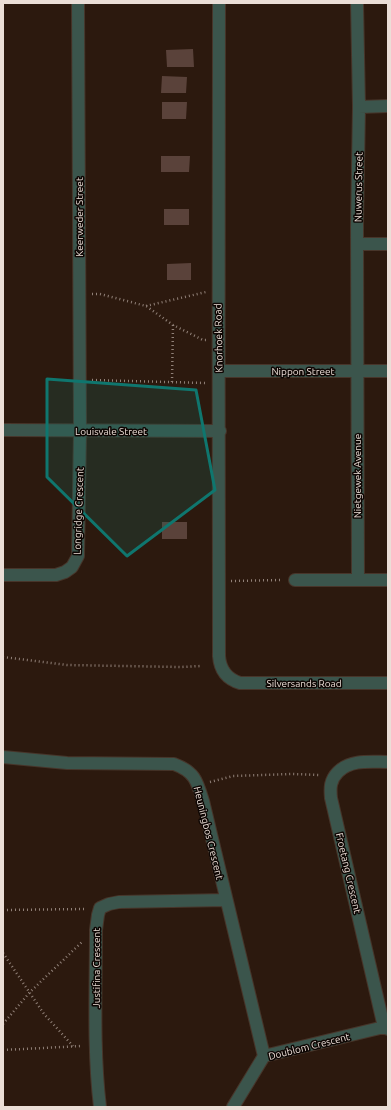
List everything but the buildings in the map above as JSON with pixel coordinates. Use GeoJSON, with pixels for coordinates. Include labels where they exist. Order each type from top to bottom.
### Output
{"type":"FeatureCollection","features":[{"type":"Feature","properties":{"kind":"street","name":"Keerweder Street"},"geometry":{"type":"LineString","coordinates":[[78,3],[80,431]]}},
{"type":"Feature","properties":{"kind":"street","name":"Knorhoek Road"},"geometry":{"type":"LineString","coordinates":[[218,3],[218,342],[220,431],[219,656],[220,666],[224,672]]}},
{"type":"Feature","properties":{"kind":"street","name":"Nuwerus Street"},"geometry":{"type":"LineString","coordinates":[[357,3],[359,107],[357,371]]}},
{"type":"Feature","properties":{"kind":"street"},"geometry":{"type":"LineString","coordinates":[[359,107],[388,106]]}},
{"type":"Feature","properties":{"kind":"street"},"geometry":{"type":"LineString","coordinates":[[357,244],[388,244]]}},
{"type":"Feature","properties":{"kind":"street","name":"Nippon Street"},"geometry":{"type":"LineString","coordinates":[[219,371],[388,371]]}},
{"type":"Feature","properties":{"kind":"street","name":"Nietgewek Avenue"},"geometry":{"type":"LineString","coordinates":[[357,371],[358,580]]}},
{"type":"Feature","properties":{"kind":"street","name":"Louisvale Street"},"geometry":{"type":"LineString","coordinates":[[3,430],[220,431]]}},
{"type":"Feature","properties":{"kind":"street","name":"Longridge Crescent"},"geometry":{"type":"LineString","coordinates":[[3,575],[56,575],[65,572],[72,567],[77,560],[80,431]]}},
{"type":"Feature","properties":{"kind":"street"},"geometry":{"type":"LineString","coordinates":[[295,580],[388,580]]}},
{"type":"Feature","properties":{"kind":"street","name":"Silversands Road"},"geometry":{"type":"LineString","coordinates":[[224,672],[231,679],[240,682],[388,683]]}},
{"type":"Feature","properties":{"kind":"street","name":"Heuningbos Crescent"},"geometry":{"type":"LineString","coordinates":[[3,756],[67,763],[174,764],[187,770],[192,775],[198,785],[264,1056]]}},
{"type":"Feature","properties":{"kind":"street"},"geometry":{"type":"LineString","coordinates":[[335,775],[349,764],[362,762],[388,762]]}},
{"type":"Feature","properties":{"kind":"street","name":"Froetang Crescent"},"geometry":{"type":"LineString","coordinates":[[335,775],[330,786],[331,798],[386,1028]]}},
{"type":"Feature","properties":{"kind":"street"},"geometry":{"type":"LineString","coordinates":[[100,908],[119,902],[226,900]]}},
{"type":"Feature","properties":{"kind":"street","name":"Justifina Crescent"},"geometry":{"type":"LineString","coordinates":[[100,908],[96,930],[96,1045],[97,1083],[100,1107]]}},
{"type":"Feature","properties":{"kind":"street","name":"Doublom Crescent"},"geometry":{"type":"LineString","coordinates":[[233,1107],[264,1056],[386,1028]]}},
{"type":"Feature","properties":{"kind":"path"},"geometry":{"type":"LineString","coordinates":[[146,306],[218,289]]}},
{"type":"Feature","properties":{"kind":"path"},"geometry":{"type":"LineString","coordinates":[[79,295],[100,294],[146,306],[173,325],[203,340],[218,342]]}},
{"type":"Feature","properties":{"kind":"path"},"geometry":{"type":"LineString","coordinates":[[172,382],[173,325]]}},
{"type":"Feature","properties":{"kind":"path"},"geometry":{"type":"LineString","coordinates":[[80,380],[219,384]]}},
{"type":"Feature","properties":{"kind":"path"},"geometry":{"type":"LineString","coordinates":[[219,581],[295,580]]}},
{"type":"Feature","properties":{"kind":"path"},"geometry":{"type":"LineString","coordinates":[[3,657],[67,665],[202,666]]}},
{"type":"Feature","properties":{"kind":"path"},"geometry":{"type":"LineString","coordinates":[[198,785],[233,776],[292,774],[335,775]]}},
{"type":"Feature","properties":{"kind":"path"},"geometry":{"type":"LineString","coordinates":[[3,910],[100,908]]}},
{"type":"Feature","properties":{"kind":"path"},"geometry":{"type":"LineString","coordinates":[[3,1024],[30,992],[96,930]]}},
{"type":"Feature","properties":{"kind":"path"},"geometry":{"type":"LineString","coordinates":[[3,953],[44,1014],[73,1046]]}},
{"type":"Feature","properties":{"kind":"path"},"geometry":{"type":"LineString","coordinates":[[3,1050],[96,1045]]}},
{"type":"Feature","properties":{"kind":"highlighted area"},"geometry":{"type":"Polygon","coordinates":[[[47,379],[196,390],[215,490],[127,556],[47,477],[47,379]]]}}]}
